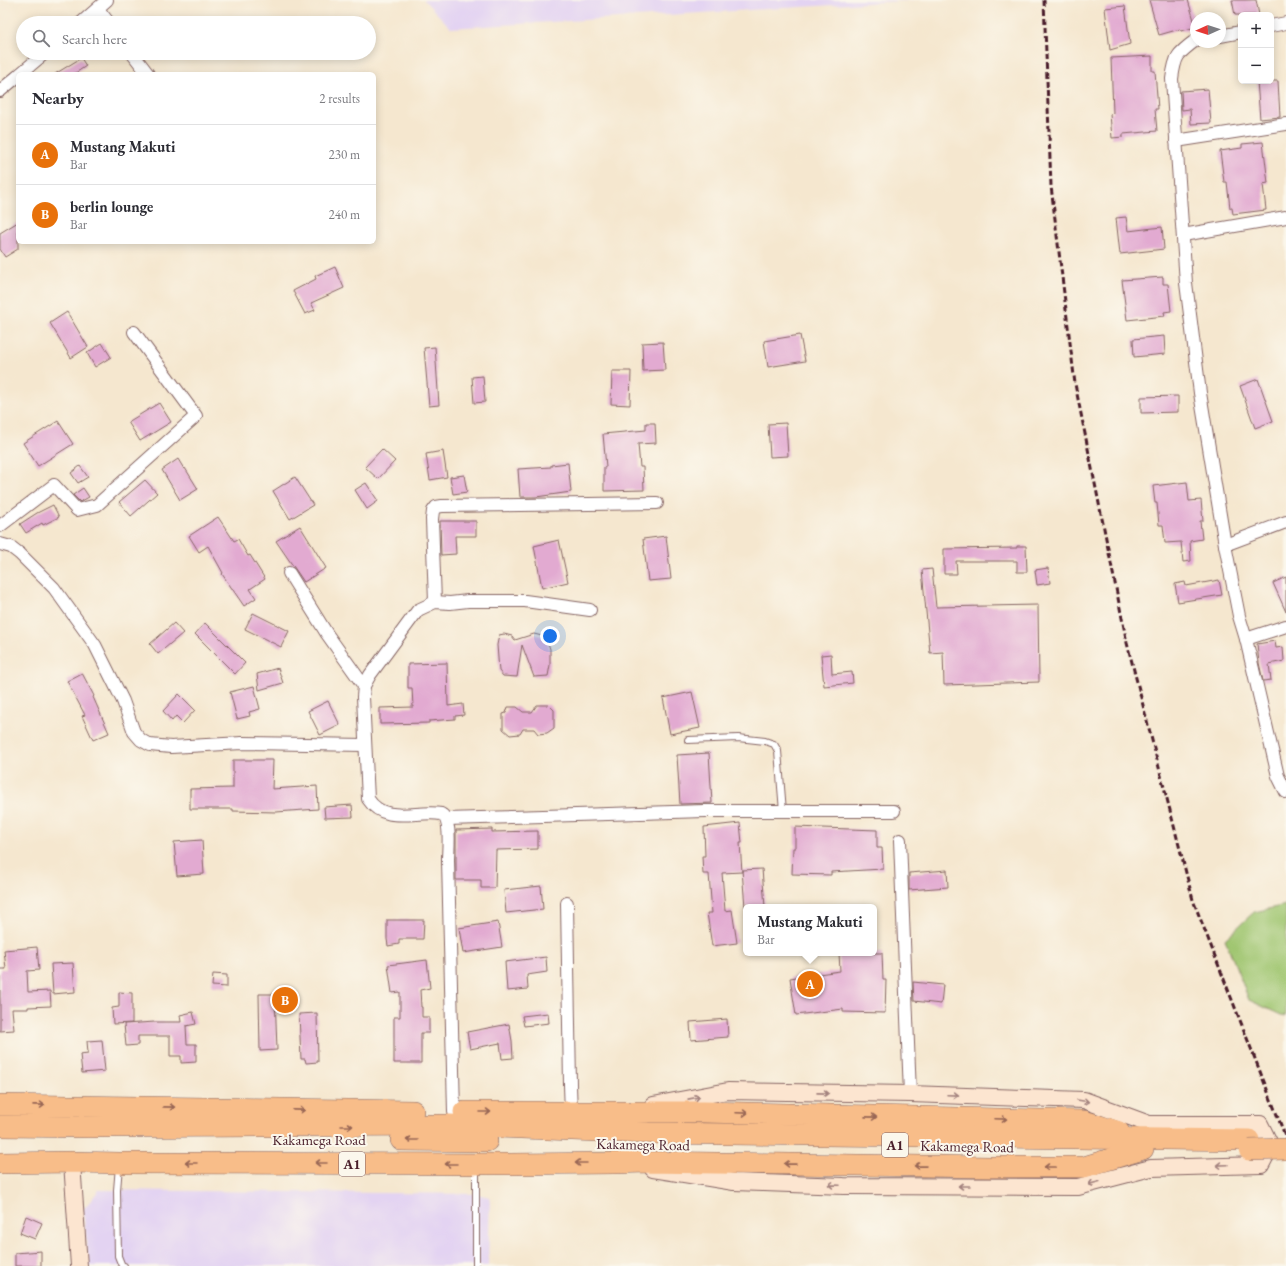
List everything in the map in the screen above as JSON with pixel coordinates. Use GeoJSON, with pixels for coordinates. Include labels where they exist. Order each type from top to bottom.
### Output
{"type":"FeatureCollection","features":[{"type":"Feature","properties":{"kind":"highway","name":"A1"},"geometry":{"type":"LineString","coordinates":[[0,1105],[454,1112],[702,1112],[1084,1121],[1143,1144]]}},
{"type":"Feature","properties":{"kind":"highway","name":"Kakamega Road"},"geometry":{"type":"LineString","coordinates":[[0,1126],[450,1125],[648,1133],[1143,1144],[1286,1149]]}},
{"type":"Feature","properties":{"kind":"highway","name":"Kakamega Road"},"geometry":{"type":"LineString","coordinates":[[0,1138],[465,1140],[647,1145],[1143,1144]]}},
{"type":"Feature","properties":{"kind":"highway","name":"A1"},"geometry":{"type":"LineString","coordinates":[[0,1162],[476,1164],[646,1162],[1084,1167],[1143,1144],[1286,1139]]}},
{"type":"Feature","properties":{"kind":"street"},"geometry":{"type":"LineString","coordinates":[[90,16],[107,0]]}},
{"type":"Feature","properties":{"kind":"street"},"geometry":{"type":"LineString","coordinates":[[98,9],[104,16]]}},
{"type":"Feature","properties":{"kind":"street"},"geometry":{"type":"LineString","coordinates":[[1274,25],[1286,23]]}},
{"type":"Feature","properties":{"kind":"street"},"geometry":{"type":"LineString","coordinates":[[1226,35],[1238,33]]}},
{"type":"Feature","properties":{"kind":"street"},"geometry":{"type":"LineString","coordinates":[[1190,45],[1181,52],[1174,63],[1172,79],[1187,291],[1200,392],[1225,545],[1239,616],[1246,638],[1278,776],[1286,792]]}},
{"type":"Feature","properties":{"kind":"street"},"geometry":{"type":"LineString","coordinates":[[23,72],[37,60]]}},
{"type":"Feature","properties":{"kind":"street"},"geometry":{"type":"LineString","coordinates":[[137,60],[146,72]]}},
{"type":"Feature","properties":{"kind":"street"},"geometry":{"type":"LineString","coordinates":[[0,91],[16,78]]}},
{"type":"Feature","properties":{"kind":"street"},"geometry":{"type":"LineString","coordinates":[[1176,141],[1286,124]]}},
{"type":"Feature","properties":{"kind":"street"},"geometry":{"type":"LineString","coordinates":[[1183,235],[1286,217]]}},
{"type":"Feature","properties":{"kind":"street"},"geometry":{"type":"LineString","coordinates":[[0,526],[54,485],[78,510],[97,505],[196,416],[134,332]]}},
{"type":"Feature","properties":{"kind":"street"},"geometry":{"type":"LineString","coordinates":[[435,602],[432,519],[433,511],[436,507],[657,503]]}},
{"type":"Feature","properties":{"kind":"street"},"geometry":{"type":"LineString","coordinates":[[1225,545],[1286,522]]}},
{"type":"Feature","properties":{"kind":"street"},"geometry":{"type":"LineString","coordinates":[[0,544],[11,547],[20,554],[54,588],[68,607],[95,645],[123,701],[134,732],[140,740],[150,745],[171,747],[242,743],[365,744]]}},
{"type":"Feature","properties":{"kind":"street"},"geometry":{"type":"LineString","coordinates":[[289,573],[326,634],[364,686]]}},
{"type":"Feature","properties":{"kind":"street"},"geometry":{"type":"LineString","coordinates":[[454,1112],[448,823],[444,815],[436,813],[388,814],[379,811],[368,799],[363,697],[364,686],[370,675],[418,610],[435,602],[525,601],[590,610]]}},
{"type":"Feature","properties":{"kind":"street"},"geometry":{"type":"LineString","coordinates":[[1246,638],[1286,626]]}},
{"type":"Feature","properties":{"kind":"street"},"geometry":{"type":"LineString","coordinates":[[447,819],[705,811],[894,811]]}},
{"type":"Feature","properties":{"kind":"street"},"geometry":{"type":"LineString","coordinates":[[900,840],[910,1094]]}},
{"type":"Feature","properties":{"kind":"street"},"geometry":{"type":"LineString","coordinates":[[568,903],[570,1085],[572,1113]]}},
{"type":"Feature","properties":{"kind":"street"},"geometry":{"type":"LineString","coordinates":[[614,1113],[728,1091],[910,1094],[1084,1100],[1150,1124],[1260,1124],[1271,1146],[1260,1165],[1151,1168],[1078,1187],[844,1186],[734,1182],[614,1163]]}},
{"type":"Feature","properties":{"kind":"street"},"geometry":{"type":"LineString","coordinates":[[72,1162],[78,1266]]}},
{"type":"Feature","properties":{"kind":"lane"},"geometry":{"type":"LineString","coordinates":[[688,740],[738,738],[765,741],[774,744],[778,751],[783,811]]}},
{"type":"Feature","properties":{"kind":"lane"},"geometry":{"type":"LineString","coordinates":[[120,1163],[117,1190],[118,1256],[122,1266],[124,1266]]}},
{"type":"Feature","properties":{"kind":"lane"},"geometry":{"type":"LineString","coordinates":[[476,1164],[476,1266]]}},
{"type":"Feature","properties":{"kind":"shaded area"},"geometry":{"type":"Polygon","coordinates":[[[424,0],[916,0],[451,28],[424,0]]]}},
{"type":"Feature","properties":{"kind":"shaded area"},"geometry":{"type":"Polygon","coordinates":[[[99,1190],[476,1194],[490,1197],[488,1266],[89,1266],[83,1210],[99,1190]]]}},
{"type":"Feature","properties":{"kind":"green space"},"geometry":{"type":"Polygon","coordinates":[[[1286,905],[1286,1016],[1249,1000],[1225,939],[1254,912],[1286,905]]]}},
{"type":"Feature","properties":{"kind":"building"},"geometry":{"type":"Polygon","coordinates":[[[1149,0],[1188,0],[1192,12],[1190,12],[1190,29],[1181,31],[1180,29],[1159,35],[1149,0]]]}},
{"type":"Feature","properties":{"kind":"building"},"geometry":{"type":"Polygon","coordinates":[[[1232,0],[1256,0],[1258,12],[1238,12],[1238,15],[1235,15],[1232,0]]]}},
{"type":"Feature","properties":{"kind":"building"},"geometry":{"type":"Polygon","coordinates":[[[1125,6],[1130,44],[1110,50],[1105,8],[1125,6]]]}},
{"type":"Feature","properties":{"kind":"building"},"geometry":{"type":"Polygon","coordinates":[[[1152,56],[1152,71],[1155,71],[1158,109],[1155,109],[1157,131],[1123,134],[1123,137],[1112,138],[1110,114],[1113,113],[1111,58],[1152,56]]]}},
{"type":"Feature","properties":{"kind":"building"},"geometry":{"type":"Polygon","coordinates":[[[78,60],[82,60],[86,66],[77,72],[58,72],[78,60]]]}},
{"type":"Feature","properties":{"kind":"building"},"geometry":{"type":"Polygon","coordinates":[[[1274,81],[1278,81],[1280,117],[1260,119],[1257,84],[1274,84],[1274,81]]]}},
{"type":"Feature","properties":{"kind":"building"},"geometry":{"type":"Polygon","coordinates":[[[1208,89],[1211,123],[1191,124],[1190,109],[1182,110],[1181,91],[1208,89]]]}},
{"type":"Feature","properties":{"kind":"building"},"geometry":{"type":"Polygon","coordinates":[[[1263,142],[1268,183],[1263,184],[1266,210],[1233,214],[1232,208],[1230,208],[1227,182],[1224,182],[1220,151],[1242,148],[1242,144],[1263,142]]]}},
{"type":"Feature","properties":{"kind":"building"},"geometry":{"type":"Polygon","coordinates":[[[1126,217],[1128,231],[1162,227],[1164,249],[1120,254],[1116,218],[1126,217]]]}},
{"type":"Feature","properties":{"kind":"building"},"geometry":{"type":"Polygon","coordinates":[[[16,223],[16,244],[18,244],[18,249],[5,257],[0,249],[0,233],[16,223]]]}},
{"type":"Feature","properties":{"kind":"building"},"geometry":{"type":"Polygon","coordinates":[[[335,267],[344,288],[311,303],[315,310],[305,314],[293,291],[316,279],[315,276],[335,267]]]}},
{"type":"Feature","properties":{"kind":"building"},"geometry":{"type":"Polygon","coordinates":[[[1163,277],[1163,284],[1168,284],[1171,311],[1164,312],[1165,316],[1127,320],[1122,280],[1163,277]]]}},
{"type":"Feature","properties":{"kind":"building"},"geometry":{"type":"Polygon","coordinates":[[[67,312],[88,347],[71,358],[50,323],[67,312]]]}},
{"type":"Feature","properties":{"kind":"building"},"geometry":{"type":"Polygon","coordinates":[[[800,335],[805,361],[768,367],[764,341],[800,335]]]}},
{"type":"Feature","properties":{"kind":"building"},"geometry":{"type":"Polygon","coordinates":[[[1164,336],[1165,354],[1134,357],[1133,339],[1164,336]]]}},
{"type":"Feature","properties":{"kind":"building"},"geometry":{"type":"Polygon","coordinates":[[[663,342],[665,370],[643,371],[642,343],[663,342]]]}},
{"type":"Feature","properties":{"kind":"building"},"geometry":{"type":"Polygon","coordinates":[[[102,343],[111,357],[95,367],[87,353],[102,343]]]}},
{"type":"Feature","properties":{"kind":"building"},"geometry":{"type":"Polygon","coordinates":[[[435,347],[439,405],[429,406],[424,348],[435,347]]]}},
{"type":"Feature","properties":{"kind":"building"},"geometry":{"type":"Polygon","coordinates":[[[612,371],[631,371],[630,405],[611,404],[612,371]]]}},
{"type":"Feature","properties":{"kind":"building"},"geometry":{"type":"Polygon","coordinates":[[[483,376],[485,402],[474,403],[472,377],[483,376]]]}},
{"type":"Feature","properties":{"kind":"building"},"geometry":{"type":"Polygon","coordinates":[[[1258,379],[1273,421],[1255,428],[1240,386],[1258,379]]]}},
{"type":"Feature","properties":{"kind":"building"},"geometry":{"type":"Polygon","coordinates":[[[1178,396],[1178,412],[1141,413],[1141,397],[1178,396]]]}},
{"type":"Feature","properties":{"kind":"building"},"geometry":{"type":"Polygon","coordinates":[[[159,403],[171,422],[140,441],[128,422],[159,403]]]}},
{"type":"Feature","properties":{"kind":"building"},"geometry":{"type":"Polygon","coordinates":[[[58,421],[73,444],[38,466],[23,443],[58,421]]]}},
{"type":"Feature","properties":{"kind":"building"},"geometry":{"type":"Polygon","coordinates":[[[646,423],[655,423],[656,443],[638,444],[640,467],[643,467],[644,490],[604,491],[604,467],[606,467],[603,434],[646,430],[646,423]]]}},
{"type":"Feature","properties":{"kind":"building"},"geometry":{"type":"Polygon","coordinates":[[[786,423],[788,456],[770,457],[768,424],[786,423]]]}},
{"type":"Feature","properties":{"kind":"building"},"geometry":{"type":"Polygon","coordinates":[[[382,449],[395,461],[378,479],[365,467],[382,449]]]}},
{"type":"Feature","properties":{"kind":"building"},"geometry":{"type":"Polygon","coordinates":[[[443,451],[447,477],[430,480],[426,454],[443,451]]]}},
{"type":"Feature","properties":{"kind":"building"},"geometry":{"type":"Polygon","coordinates":[[[178,459],[198,489],[180,500],[162,470],[178,459]]]}},
{"type":"Feature","properties":{"kind":"building"},"geometry":{"type":"Polygon","coordinates":[[[568,463],[571,492],[536,497],[520,497],[518,469],[551,467],[551,465],[568,463]]]}},
{"type":"Feature","properties":{"kind":"building"},"geometry":{"type":"Polygon","coordinates":[[[80,466],[88,477],[78,483],[71,473],[80,466]]]}},
{"type":"Feature","properties":{"kind":"building"},"geometry":{"type":"Polygon","coordinates":[[[464,475],[467,492],[453,494],[450,477],[464,475]]]}},
{"type":"Feature","properties":{"kind":"building"},"geometry":{"type":"Polygon","coordinates":[[[295,477],[313,505],[290,519],[273,491],[295,477]]]}},
{"type":"Feature","properties":{"kind":"building"},"geometry":{"type":"Polygon","coordinates":[[[145,480],[157,493],[131,516],[119,502],[145,480]]]}},
{"type":"Feature","properties":{"kind":"building"},"geometry":{"type":"Polygon","coordinates":[[[1187,482],[1189,501],[1201,500],[1203,521],[1200,521],[1202,539],[1190,541],[1191,561],[1183,562],[1181,542],[1165,543],[1163,525],[1159,525],[1157,503],[1155,503],[1153,486],[1187,482]]]}},
{"type":"Feature","properties":{"kind":"building"},"geometry":{"type":"Polygon","coordinates":[[[366,483],[378,501],[367,509],[355,490],[366,483]]]}},
{"type":"Feature","properties":{"kind":"building"},"geometry":{"type":"Polygon","coordinates":[[[83,488],[89,497],[80,502],[73,495],[83,488]]]}},
{"type":"Feature","properties":{"kind":"building"},"geometry":{"type":"Polygon","coordinates":[[[53,505],[59,517],[43,525],[42,523],[26,533],[20,524],[53,505]]]}},
{"type":"Feature","properties":{"kind":"building"},"geometry":{"type":"Polygon","coordinates":[[[218,517],[234,541],[238,539],[248,556],[250,555],[265,579],[250,589],[256,598],[244,606],[222,574],[223,573],[208,546],[199,552],[189,536],[218,517]]]}},
{"type":"Feature","properties":{"kind":"building"},"geometry":{"type":"Polygon","coordinates":[[[440,521],[476,521],[476,536],[455,536],[456,554],[441,555],[440,521]]]}},
{"type":"Feature","properties":{"kind":"building"},"geometry":{"type":"Polygon","coordinates":[[[300,526],[326,568],[304,582],[276,541],[300,526]]]}},
{"type":"Feature","properties":{"kind":"building"},"geometry":{"type":"Polygon","coordinates":[[[666,536],[671,579],[648,581],[643,539],[666,536]]]}},
{"type":"Feature","properties":{"kind":"building"},"geometry":{"type":"Polygon","coordinates":[[[559,540],[568,582],[542,588],[534,546],[559,540]]]}},
{"type":"Feature","properties":{"kind":"building"},"geometry":{"type":"Polygon","coordinates":[[[1017,546],[1026,546],[1027,572],[1017,572],[1017,561],[956,561],[957,574],[944,574],[944,549],[1017,548],[1017,546]]]}},
{"type":"Feature","properties":{"kind":"building"},"geometry":{"type":"Polygon","coordinates":[[[1048,568],[1050,583],[1037,585],[1035,570],[1048,568]]]}},
{"type":"Feature","properties":{"kind":"building"},"geometry":{"type":"Polygon","coordinates":[[[932,569],[936,607],[1038,605],[1039,682],[944,685],[943,652],[930,653],[922,570],[932,569]]]}},
{"type":"Feature","properties":{"kind":"building"},"geometry":{"type":"Polygon","coordinates":[[[1286,577],[1286,612],[1273,583],[1286,577]]]}},
{"type":"Feature","properties":{"kind":"building"},"geometry":{"type":"Polygon","coordinates":[[[1219,580],[1222,595],[1178,602],[1175,584],[1185,582],[1186,586],[1219,580]]]}},
{"type":"Feature","properties":{"kind":"building"},"geometry":{"type":"Polygon","coordinates":[[[253,613],[289,631],[281,647],[245,629],[253,613]]]}},
{"type":"Feature","properties":{"kind":"building"},"geometry":{"type":"Polygon","coordinates":[[[174,623],[183,633],[158,654],[150,644],[174,623]]]}},
{"type":"Feature","properties":{"kind":"building"},"geometry":{"type":"Polygon","coordinates":[[[205,623],[245,663],[235,674],[195,634],[205,623]]]}},
{"type":"Feature","properties":{"kind":"building"},"geometry":{"type":"Polygon","coordinates":[[[504,634],[512,636],[515,640],[534,634],[546,637],[550,649],[548,676],[534,677],[522,645],[517,677],[503,676],[499,671],[497,645],[499,635],[504,634]]]}},
{"type":"Feature","properties":{"kind":"building"},"geometry":{"type":"Polygon","coordinates":[[[1275,641],[1276,648],[1283,647],[1284,661],[1269,664],[1271,680],[1263,681],[1257,644],[1275,641]]]}},
{"type":"Feature","properties":{"kind":"building"},"geometry":{"type":"Polygon","coordinates":[[[831,654],[832,674],[852,672],[853,683],[824,686],[821,655],[831,654]]]}},
{"type":"Feature","properties":{"kind":"building"},"geometry":{"type":"Polygon","coordinates":[[[447,663],[448,706],[463,704],[464,715],[455,716],[455,719],[429,721],[429,723],[380,724],[380,708],[413,707],[412,688],[408,688],[408,664],[447,663]]]}},
{"type":"Feature","properties":{"kind":"building"},"geometry":{"type":"Polygon","coordinates":[[[278,668],[283,683],[259,690],[257,674],[278,668]]]}},
{"type":"Feature","properties":{"kind":"building"},"geometry":{"type":"Polygon","coordinates":[[[82,673],[94,696],[93,697],[109,733],[93,740],[82,716],[85,715],[67,681],[82,673]]]}},
{"type":"Feature","properties":{"kind":"building"},"geometry":{"type":"Polygon","coordinates":[[[254,686],[260,709],[249,712],[250,716],[237,719],[230,692],[254,686]]]}},
{"type":"Feature","properties":{"kind":"building"},"geometry":{"type":"Polygon","coordinates":[[[692,692],[700,728],[670,734],[663,698],[692,692]]]}},
{"type":"Feature","properties":{"kind":"building"},"geometry":{"type":"Polygon","coordinates":[[[179,694],[195,710],[183,723],[176,716],[172,721],[163,711],[179,694]]]}},
{"type":"Feature","properties":{"kind":"building"},"geometry":{"type":"Polygon","coordinates":[[[328,701],[340,725],[320,735],[308,711],[328,701]]]}},
{"type":"Feature","properties":{"kind":"building"},"geometry":{"type":"Polygon","coordinates":[[[537,705],[549,705],[554,710],[554,728],[547,733],[538,734],[534,729],[523,729],[520,734],[510,735],[503,729],[503,714],[506,713],[508,707],[517,707],[523,712],[532,712],[537,705]]]}},
{"type":"Feature","properties":{"kind":"building"},"geometry":{"type":"Polygon","coordinates":[[[709,753],[712,803],[680,804],[677,755],[709,753]]]}},
{"type":"Feature","properties":{"kind":"building"},"geometry":{"type":"Polygon","coordinates":[[[233,760],[273,760],[272,789],[317,786],[318,809],[276,812],[233,811],[233,809],[190,809],[190,789],[233,788],[233,760]]]}},
{"type":"Feature","properties":{"kind":"building"},"geometry":{"type":"Polygon","coordinates":[[[352,805],[353,817],[325,818],[324,807],[352,805]]]}},
{"type":"Feature","properties":{"kind":"building"},"geometry":{"type":"Polygon","coordinates":[[[740,823],[742,872],[722,873],[725,911],[732,910],[737,943],[712,946],[707,913],[712,913],[709,874],[703,874],[702,856],[705,856],[704,827],[740,823]]]}},
{"type":"Feature","properties":{"kind":"building"},"geometry":{"type":"Polygon","coordinates":[[[795,827],[877,830],[877,848],[882,848],[883,869],[831,872],[831,875],[792,874],[793,848],[795,848],[795,827]]]}},
{"type":"Feature","properties":{"kind":"building"},"geometry":{"type":"Polygon","coordinates":[[[492,829],[492,832],[538,831],[538,849],[496,850],[495,888],[481,888],[481,880],[456,880],[456,830],[492,829]]]}},
{"type":"Feature","properties":{"kind":"building"},"geometry":{"type":"Polygon","coordinates":[[[202,840],[204,874],[177,876],[174,842],[202,840]]]}},
{"type":"Feature","properties":{"kind":"building"},"geometry":{"type":"Polygon","coordinates":[[[762,869],[765,904],[745,904],[742,870],[762,869]]]}},
{"type":"Feature","properties":{"kind":"building"},"geometry":{"type":"Polygon","coordinates":[[[947,870],[948,887],[909,890],[909,873],[947,870]]]}},
{"type":"Feature","properties":{"kind":"building"},"geometry":{"type":"Polygon","coordinates":[[[541,886],[543,909],[506,913],[504,890],[541,886]]]}},
{"type":"Feature","properties":{"kind":"building"},"geometry":{"type":"Polygon","coordinates":[[[387,920],[424,920],[423,939],[399,939],[399,944],[388,946],[387,920]]]}},
{"type":"Feature","properties":{"kind":"building"},"geometry":{"type":"Polygon","coordinates":[[[498,922],[502,947],[463,953],[459,928],[498,922]]]}},
{"type":"Feature","properties":{"kind":"building"},"geometry":{"type":"Polygon","coordinates":[[[37,947],[39,970],[27,971],[28,992],[50,991],[51,1006],[28,1007],[28,1009],[12,1009],[14,1030],[0,1031],[0,969],[6,969],[4,950],[37,947]]]}},
{"type":"Feature","properties":{"kind":"building"},"geometry":{"type":"Polygon","coordinates":[[[877,953],[882,953],[883,980],[886,980],[885,1013],[843,1012],[843,1009],[796,1015],[790,978],[840,971],[839,956],[877,956],[877,953]]]}},
{"type":"Feature","properties":{"kind":"building"},"geometry":{"type":"Polygon","coordinates":[[[546,957],[547,972],[527,975],[528,989],[507,991],[505,962],[546,957]]]}},
{"type":"Feature","properties":{"kind":"building"},"geometry":{"type":"Polygon","coordinates":[[[427,960],[430,988],[420,990],[422,1017],[429,1017],[429,1033],[421,1033],[421,1063],[394,1063],[394,1017],[400,1017],[400,992],[392,993],[388,965],[427,960]]]}},
{"type":"Feature","properties":{"kind":"building"},"geometry":{"type":"Polygon","coordinates":[[[73,963],[75,992],[53,994],[51,964],[73,963]]]}},
{"type":"Feature","properties":{"kind":"building"},"geometry":{"type":"Polygon","coordinates":[[[213,974],[227,975],[227,987],[212,986],[213,974]]]}},
{"type":"Feature","properties":{"kind":"building"},"geometry":{"type":"Polygon","coordinates":[[[913,982],[943,985],[941,1004],[914,1001],[913,982]]]}},
{"type":"Feature","properties":{"kind":"building"},"geometry":{"type":"Polygon","coordinates":[[[119,992],[132,993],[132,1023],[113,1024],[112,1008],[119,1007],[119,992]]]}},
{"type":"Feature","properties":{"kind":"building"},"geometry":{"type":"Polygon","coordinates":[[[259,994],[275,994],[277,1050],[260,1051],[259,994]]]}},
{"type":"Feature","properties":{"kind":"building"},"geometry":{"type":"Polygon","coordinates":[[[193,1012],[196,1024],[186,1026],[187,1044],[196,1044],[196,1062],[181,1063],[181,1056],[170,1056],[170,1036],[138,1036],[138,1045],[126,1046],[124,1024],[181,1022],[180,1015],[193,1012]]]}},
{"type":"Feature","properties":{"kind":"building"},"geometry":{"type":"Polygon","coordinates":[[[317,1013],[318,1062],[306,1063],[305,1059],[301,1059],[299,1014],[317,1013]]]}},
{"type":"Feature","properties":{"kind":"building"},"geometry":{"type":"Polygon","coordinates":[[[548,1013],[549,1023],[524,1026],[522,1016],[548,1013]]]}},
{"type":"Feature","properties":{"kind":"building"},"geometry":{"type":"Polygon","coordinates":[[[727,1019],[728,1037],[691,1040],[690,1022],[727,1019]]]}},
{"type":"Feature","properties":{"kind":"building"},"geometry":{"type":"Polygon","coordinates":[[[509,1024],[513,1058],[502,1059],[500,1043],[470,1049],[467,1032],[509,1024]]]}},
{"type":"Feature","properties":{"kind":"building"},"geometry":{"type":"Polygon","coordinates":[[[102,1040],[105,1071],[82,1073],[80,1054],[88,1053],[87,1041],[102,1040]]]}},
{"type":"Feature","properties":{"kind":"building"},"geometry":{"type":"Polygon","coordinates":[[[26,1216],[42,1223],[35,1239],[20,1233],[26,1216]]]}},
{"type":"Feature","properties":{"kind":"building"},"geometry":{"type":"Polygon","coordinates":[[[41,1251],[41,1266],[15,1266],[15,1253],[41,1251]]]}},
{"type":"Feature","properties":{"kind":"railway"},"geometry":{"type":"LineString","coordinates":[[1044,0],[1051,186],[1075,384],[1127,643],[1193,900],[1286,1138]]}},
{"type":"Feature","properties":{"kind":"place","name":"Mustang Makuti"},"geometry":{"type":"Point","coordinates":[810,984]}},
{"type":"Feature","properties":{"kind":"place","name":"berlin lounge"},"geometry":{"type":"Point","coordinates":[285,1000]}}]}
